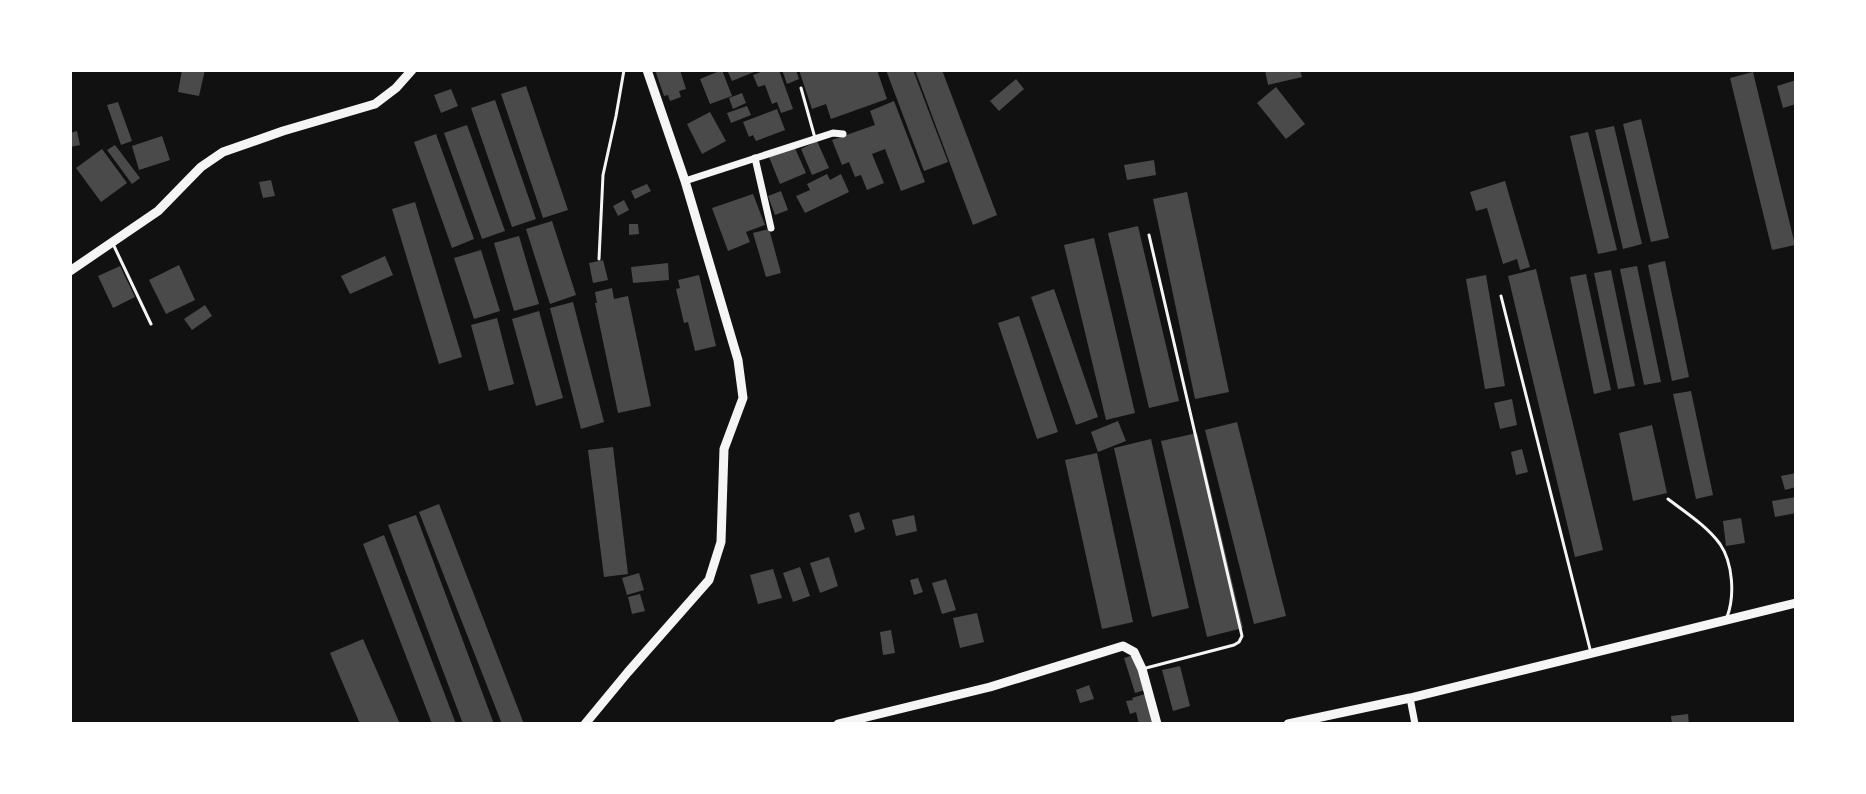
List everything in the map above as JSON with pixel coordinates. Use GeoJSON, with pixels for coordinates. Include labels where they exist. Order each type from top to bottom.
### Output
{"type":"FeatureCollection","features":[{"type":"Feature","properties":{"kind":"street"},"geometry":{"type":"LineString","coordinates":[[70,271],[158,211],[201,167],[223,152],[375,104],[396,88],[412,70]]}},
{"type":"Feature","properties":{"kind":"street"},"geometry":{"type":"LineString","coordinates":[[585,724],[709,580],[721,542],[724,449],[743,398],[738,360],[685,181],[647,70]]}},
{"type":"Feature","properties":{"kind":"street"},"geometry":{"type":"LineString","coordinates":[[685,181],[815,138],[833,133],[843,134]]}},
{"type":"Feature","properties":{"kind":"street"},"geometry":{"type":"LineString","coordinates":[[755,158],[771,228]]}},
{"type":"Feature","properties":{"kind":"street"},"geometry":{"type":"LineString","coordinates":[[1288,724],[1410,698],[1796,603]]}},
{"type":"Feature","properties":{"kind":"street"},"geometry":{"type":"LineString","coordinates":[[838,724],[874,720],[1123,646],[1134,652],[1142,669],[1157,724]]}},
{"type":"Feature","properties":{"kind":"street"},"geometry":{"type":"LineString","coordinates":[[1410,698],[1415,724]]}},
{"type":"Feature","properties":{"kind":"lane"},"geometry":{"type":"LineString","coordinates":[[599,259],[603,175],[624,70]]}},
{"type":"Feature","properties":{"kind":"lane"},"geometry":{"type":"LineString","coordinates":[[801,88],[815,138]]}},
{"type":"Feature","properties":{"kind":"lane"},"geometry":{"type":"LineString","coordinates":[[1142,669],[1234,645],[1242,636],[1149,235]]}},
{"type":"Feature","properties":{"kind":"lane"},"geometry":{"type":"LineString","coordinates":[[112,243],[151,324]]}},
{"type":"Feature","properties":{"kind":"lane"},"geometry":{"type":"LineString","coordinates":[[1501,296],[1591,653]]}},
{"type":"Feature","properties":{"kind":"lane"},"geometry":{"type":"LineString","coordinates":[[1668,499],[1700,524],[1720,545],[1731,581],[1731,607],[1725,621]]}},
{"type":"Feature","properties":{"kind":"building"},"geometry":{"type":"Polygon","coordinates":[[[182,70],[205,70],[199,96],[178,92],[182,70]]]}},
{"type":"Feature","properties":{"kind":"building"},"geometry":{"type":"Polygon","coordinates":[[[655,70],[680,70],[686,89],[679,91],[681,97],[670,101],[668,95],[664,96],[655,70]]]}},
{"type":"Feature","properties":{"kind":"building"},"geometry":{"type":"Polygon","coordinates":[[[722,70],[732,96],[710,104],[700,79],[722,70]]]}},
{"type":"Feature","properties":{"kind":"building"},"geometry":{"type":"Polygon","coordinates":[[[727,70],[759,70],[732,81],[727,70]]]}},
{"type":"Feature","properties":{"kind":"building"},"geometry":{"type":"Polygon","coordinates":[[[766,70],[779,70],[793,109],[781,113],[777,102],[772,104],[765,85],[758,87],[753,75],[766,70]]]}},
{"type":"Feature","properties":{"kind":"building"},"geometry":{"type":"Polygon","coordinates":[[[782,70],[796,70],[799,79],[787,84],[782,70]]]}},
{"type":"Feature","properties":{"kind":"building"},"geometry":{"type":"Polygon","coordinates":[[[799,70],[877,70],[887,99],[831,119],[826,104],[812,109],[799,70]]]}},
{"type":"Feature","properties":{"kind":"building"},"geometry":{"type":"Polygon","coordinates":[[[886,70],[913,70],[948,162],[924,171],[886,70]]]}},
{"type":"Feature","properties":{"kind":"building"},"geometry":{"type":"Polygon","coordinates":[[[915,70],[942,70],[997,215],[973,225],[915,70]]]}},
{"type":"Feature","properties":{"kind":"building"},"geometry":{"type":"Polygon","coordinates":[[[1265,70],[1300,70],[1302,77],[1268,85],[1265,70]]]}},
{"type":"Feature","properties":{"kind":"building"},"geometry":{"type":"Polygon","coordinates":[[[1753,72],[1795,245],[1772,250],[1730,78],[1753,72]]]}},
{"type":"Feature","properties":{"kind":"building"},"geometry":{"type":"Polygon","coordinates":[[[1016,79],[1024,89],[999,111],[990,101],[1016,79]]]}},
{"type":"Feature","properties":{"kind":"building"},"geometry":{"type":"Polygon","coordinates":[[[1796,80],[1796,104],[1783,108],[1777,86],[1796,80]]]}},
{"type":"Feature","properties":{"kind":"building"},"geometry":{"type":"Polygon","coordinates":[[[526,86],[568,210],[543,218],[501,94],[526,86]]]}},
{"type":"Feature","properties":{"kind":"building"},"geometry":{"type":"Polygon","coordinates":[[[1276,87],[1305,124],[1286,139],[1257,103],[1276,87]]]}},
{"type":"Feature","properties":{"kind":"building"},"geometry":{"type":"Polygon","coordinates":[[[451,89],[458,106],[441,113],[434,95],[451,89]]]}},
{"type":"Feature","properties":{"kind":"building"},"geometry":{"type":"Polygon","coordinates":[[[742,93],[746,103],[733,109],[729,98],[742,93]]]}},
{"type":"Feature","properties":{"kind":"building"},"geometry":{"type":"Polygon","coordinates":[[[495,100],[536,219],[512,227],[471,108],[495,100]]]}},
{"type":"Feature","properties":{"kind":"building"},"geometry":{"type":"Polygon","coordinates":[[[894,101],[925,182],[901,191],[885,149],[872,154],[884,183],[867,190],[861,175],[855,177],[849,162],[842,165],[832,140],[875,125],[870,111],[894,101]]]}},
{"type":"Feature","properties":{"kind":"building"},"geometry":{"type":"Polygon","coordinates":[[[118,102],[132,141],[121,145],[107,105],[118,102]]]}},
{"type":"Feature","properties":{"kind":"building"},"geometry":{"type":"Polygon","coordinates":[[[747,106],[751,115],[731,123],[727,113],[747,106]]]}},
{"type":"Feature","properties":{"kind":"building"},"geometry":{"type":"Polygon","coordinates":[[[777,109],[785,130],[756,141],[753,135],[749,137],[743,122],[777,109]]]}},
{"type":"Feature","properties":{"kind":"building"},"geometry":{"type":"Polygon","coordinates":[[[710,112],[726,141],[702,154],[687,124],[710,112]]]}},
{"type":"Feature","properties":{"kind":"building"},"geometry":{"type":"Polygon","coordinates":[[[1641,119],[1669,238],[1651,242],[1623,124],[1641,119]]]}},
{"type":"Feature","properties":{"kind":"building"},"geometry":{"type":"Polygon","coordinates":[[[467,125],[505,231],[482,239],[444,133],[467,125]]]}},
{"type":"Feature","properties":{"kind":"building"},"geometry":{"type":"Polygon","coordinates":[[[1614,126],[1642,244],[1623,249],[1595,130],[1614,126]]]}},
{"type":"Feature","properties":{"kind":"building"},"geometry":{"type":"Polygon","coordinates":[[[77,131],[80,145],[70,147],[70,133],[77,131]]]}},
{"type":"Feature","properties":{"kind":"building"},"geometry":{"type":"Polygon","coordinates":[[[1588,132],[1617,250],[1598,254],[1570,136],[1588,132]]]}},
{"type":"Feature","properties":{"kind":"building"},"geometry":{"type":"Polygon","coordinates":[[[436,134],[474,239],[452,248],[414,142],[436,134]]]}},
{"type":"Feature","properties":{"kind":"building"},"geometry":{"type":"Polygon","coordinates":[[[162,136],[170,160],[139,170],[132,146],[162,136]]]}},
{"type":"Feature","properties":{"kind":"building"},"geometry":{"type":"Polygon","coordinates":[[[817,141],[829,168],[812,175],[801,149],[817,141]]]}},
{"type":"Feature","properties":{"kind":"building"},"geometry":{"type":"Polygon","coordinates":[[[115,145],[140,178],[132,184],[107,150],[115,145]]]}},
{"type":"Feature","properties":{"kind":"building"},"geometry":{"type":"Polygon","coordinates":[[[794,146],[806,173],[780,184],[769,157],[794,146]]]}},
{"type":"Feature","properties":{"kind":"building"},"geometry":{"type":"Polygon","coordinates":[[[102,149],[127,183],[101,202],[76,168],[102,149]]]}},
{"type":"Feature","properties":{"kind":"building"},"geometry":{"type":"Polygon","coordinates":[[[1154,160],[1156,175],[1127,180],[1124,165],[1154,160]]]}},
{"type":"Feature","properties":{"kind":"building"},"geometry":{"type":"Polygon","coordinates":[[[827,174],[830,180],[841,174],[849,192],[805,213],[796,196],[810,190],[807,184],[827,174]]]}},
{"type":"Feature","properties":{"kind":"building"},"geometry":{"type":"Polygon","coordinates":[[[271,180],[275,196],[263,198],[259,182],[271,180]]]}},
{"type":"Feature","properties":{"kind":"building"},"geometry":{"type":"Polygon","coordinates":[[[1505,181],[1530,267],[1520,270],[1517,259],[1503,264],[1487,208],[1476,211],[1470,192],[1505,181]]]}},
{"type":"Feature","properties":{"kind":"building"},"geometry":{"type":"Polygon","coordinates":[[[647,184],[651,191],[635,199],[631,191],[647,184]]]}},
{"type":"Feature","properties":{"kind":"building"},"geometry":{"type":"Polygon","coordinates":[[[781,191],[788,210],[775,215],[768,196],[781,191]]]}},
{"type":"Feature","properties":{"kind":"building"},"geometry":{"type":"Polygon","coordinates":[[[1187,192],[1229,392],[1195,399],[1153,199],[1187,192]]]}},
{"type":"Feature","properties":{"kind":"building"},"geometry":{"type":"Polygon","coordinates":[[[753,194],[765,225],[746,232],[750,242],[728,251],[712,208],[753,194]]]}},
{"type":"Feature","properties":{"kind":"building"},"geometry":{"type":"Polygon","coordinates":[[[624,200],[629,210],[618,216],[613,206],[624,200]]]}},
{"type":"Feature","properties":{"kind":"building"},"geometry":{"type":"Polygon","coordinates":[[[415,202],[462,357],[439,364],[392,209],[415,202]]]}},
{"type":"Feature","properties":{"kind":"building"},"geometry":{"type":"Polygon","coordinates":[[[552,221],[576,295],[550,304],[526,229],[552,221]]]}},
{"type":"Feature","properties":{"kind":"building"},"geometry":{"type":"Polygon","coordinates":[[[629,224],[638,224],[639,234],[629,235],[629,224]]]}},
{"type":"Feature","properties":{"kind":"building"},"geometry":{"type":"Polygon","coordinates":[[[1138,226],[1179,401],[1149,408],[1108,233],[1138,226]]]}},
{"type":"Feature","properties":{"kind":"building"},"geometry":{"type":"Polygon","coordinates":[[[769,229],[781,273],[766,277],[753,233],[769,229]]]}},
{"type":"Feature","properties":{"kind":"building"},"geometry":{"type":"Polygon","coordinates":[[[519,236],[539,304],[514,311],[494,243],[519,236]]]}},
{"type":"Feature","properties":{"kind":"building"},"geometry":{"type":"Polygon","coordinates":[[[1094,238],[1135,413],[1106,420],[1064,245],[1094,238]]]}},
{"type":"Feature","properties":{"kind":"building"},"geometry":{"type":"Polygon","coordinates":[[[481,250],[500,311],[474,319],[454,258],[481,250]]]}},
{"type":"Feature","properties":{"kind":"building"},"geometry":{"type":"Polygon","coordinates":[[[385,256],[393,275],[350,294],[341,276],[385,256]]]}},
{"type":"Feature","properties":{"kind":"building"},"geometry":{"type":"Polygon","coordinates":[[[603,260],[608,280],[593,283],[589,263],[603,260]]]}},
{"type":"Feature","properties":{"kind":"building"},"geometry":{"type":"Polygon","coordinates":[[[1665,261],[1689,377],[1672,381],[1648,265],[1665,261]]]}},
{"type":"Feature","properties":{"kind":"building"},"geometry":{"type":"Polygon","coordinates":[[[668,263],[669,280],[633,283],[631,267],[668,263]]]}},
{"type":"Feature","properties":{"kind":"building"},"geometry":{"type":"Polygon","coordinates":[[[179,265],[195,300],[166,314],[149,280],[179,265]]]}},
{"type":"Feature","properties":{"kind":"building"},"geometry":{"type":"Polygon","coordinates":[[[120,266],[135,297],[113,308],[98,276],[120,266]]]}},
{"type":"Feature","properties":{"kind":"building"},"geometry":{"type":"Polygon","coordinates":[[[1637,266],[1661,382],[1644,385],[1620,269],[1637,266]]]}},
{"type":"Feature","properties":{"kind":"building"},"geometry":{"type":"Polygon","coordinates":[[[1536,269],[1603,550],[1575,557],[1508,276],[1536,269]]]}},
{"type":"Feature","properties":{"kind":"building"},"geometry":{"type":"Polygon","coordinates":[[[1611,270],[1635,386],[1618,389],[1594,273],[1611,270]]]}},
{"type":"Feature","properties":{"kind":"building"},"geometry":{"type":"Polygon","coordinates":[[[1586,274],[1611,390],[1594,394],[1570,277],[1586,274]]]}},
{"type":"Feature","properties":{"kind":"building"},"geometry":{"type":"Polygon","coordinates":[[[699,275],[716,346],[695,351],[676,289],[680,288],[678,280],[699,275]]]}},
{"type":"Feature","properties":{"kind":"building"},"geometry":{"type":"Polygon","coordinates":[[[1486,275],[1505,386],[1485,389],[1466,279],[1486,275]]]}},
{"type":"Feature","properties":{"kind":"building"},"geometry":{"type":"Polygon","coordinates":[[[612,288],[614,299],[628,296],[651,406],[618,413],[595,303],[595,292],[612,288]]]}},
{"type":"Feature","properties":{"kind":"building"},"geometry":{"type":"Polygon","coordinates":[[[1054,289],[1098,417],[1076,425],[1031,297],[1054,289]]]}},
{"type":"Feature","properties":{"kind":"building"},"geometry":{"type":"Polygon","coordinates":[[[573,302],[604,422],[581,429],[550,308],[573,302]]]}},
{"type":"Feature","properties":{"kind":"building"},"geometry":{"type":"Polygon","coordinates":[[[205,305],[212,316],[192,330],[184,319],[205,305]]]}},
{"type":"Feature","properties":{"kind":"building"},"geometry":{"type":"Polygon","coordinates":[[[539,311],[563,398],[536,406],[512,319],[539,311]]]}},
{"type":"Feature","properties":{"kind":"building"},"geometry":{"type":"Polygon","coordinates":[[[1019,316],[1058,432],[1037,439],[998,323],[1019,316]]]}},
{"type":"Feature","properties":{"kind":"building"},"geometry":{"type":"Polygon","coordinates":[[[497,318],[514,384],[489,391],[471,325],[497,318]]]}},
{"type":"Feature","properties":{"kind":"building"},"geometry":{"type":"Polygon","coordinates":[[[1691,391],[1713,495],[1696,499],[1673,394],[1691,391]]]}},
{"type":"Feature","properties":{"kind":"building"},"geometry":{"type":"Polygon","coordinates":[[[1512,399],[1517,425],[1500,429],[1494,403],[1512,399]]]}},
{"type":"Feature","properties":{"kind":"building"},"geometry":{"type":"Polygon","coordinates":[[[1118,421],[1126,441],[1098,452],[1091,432],[1118,421]]]}},
{"type":"Feature","properties":{"kind":"building"},"geometry":{"type":"Polygon","coordinates":[[[1237,422],[1286,616],[1254,624],[1205,430],[1237,422]]]}},
{"type":"Feature","properties":{"kind":"building"},"geometry":{"type":"Polygon","coordinates":[[[1652,425],[1667,493],[1633,501],[1619,433],[1652,425]]]}},
{"type":"Feature","properties":{"kind":"building"},"geometry":{"type":"Polygon","coordinates":[[[1197,433],[1243,628],[1207,637],[1161,441],[1197,433]]]}},
{"type":"Feature","properties":{"kind":"building"},"geometry":{"type":"Polygon","coordinates":[[[1151,439],[1189,608],[1152,617],[1114,448],[1151,439]]]}},
{"type":"Feature","properties":{"kind":"building"},"geometry":{"type":"Polygon","coordinates":[[[613,447],[628,574],[604,577],[588,450],[613,447]]]}},
{"type":"Feature","properties":{"kind":"building"},"geometry":{"type":"Polygon","coordinates":[[[1522,449],[1528,472],[1516,475],[1511,452],[1522,449]]]}},
{"type":"Feature","properties":{"kind":"building"},"geometry":{"type":"Polygon","coordinates":[[[1097,453],[1133,622],[1102,629],[1065,460],[1097,453]]]}},
{"type":"Feature","properties":{"kind":"building"},"geometry":{"type":"Polygon","coordinates":[[[1796,473],[1796,487],[1785,490],[1781,476],[1796,473]]]}},
{"type":"Feature","properties":{"kind":"building"},"geometry":{"type":"Polygon","coordinates":[[[1796,497],[1796,513],[1775,517],[1772,501],[1796,497]]]}},
{"type":"Feature","properties":{"kind":"building"},"geometry":{"type":"Polygon","coordinates":[[[439,504],[524,724],[502,724],[419,512],[439,504]]]}},
{"type":"Feature","properties":{"kind":"building"},"geometry":{"type":"Polygon","coordinates":[[[859,512],[865,529],[855,533],[849,515],[859,512]]]}},
{"type":"Feature","properties":{"kind":"building"},"geometry":{"type":"Polygon","coordinates":[[[416,515],[494,724],[463,724],[388,525],[416,515]]]}},
{"type":"Feature","properties":{"kind":"building"},"geometry":{"type":"Polygon","coordinates":[[[914,515],[917,531],[896,536],[892,520],[914,515]]]}},
{"type":"Feature","properties":{"kind":"building"},"geometry":{"type":"Polygon","coordinates":[[[1741,518],[1745,543],[1726,546],[1723,521],[1741,518]]]}},
{"type":"Feature","properties":{"kind":"building"},"geometry":{"type":"Polygon","coordinates":[[[384,535],[456,724],[432,724],[363,544],[384,535]]]}},
{"type":"Feature","properties":{"kind":"building"},"geometry":{"type":"Polygon","coordinates":[[[829,557],[838,586],[820,593],[810,563],[829,557]]]}},
{"type":"Feature","properties":{"kind":"building"},"geometry":{"type":"Polygon","coordinates":[[[800,567],[810,596],[793,602],[783,573],[800,567]]]}},
{"type":"Feature","properties":{"kind":"building"},"geometry":{"type":"Polygon","coordinates":[[[773,569],[782,598],[758,604],[750,575],[773,569]]]}},
{"type":"Feature","properties":{"kind":"building"},"geometry":{"type":"Polygon","coordinates":[[[639,573],[644,590],[627,595],[622,578],[639,573]]]}},
{"type":"Feature","properties":{"kind":"building"},"geometry":{"type":"Polygon","coordinates":[[[918,578],[923,592],[914,595],[910,580],[918,578]]]}},
{"type":"Feature","properties":{"kind":"building"},"geometry":{"type":"Polygon","coordinates":[[[946,579],[956,610],[942,614],[932,583],[946,579]]]}},
{"type":"Feature","properties":{"kind":"building"},"geometry":{"type":"Polygon","coordinates":[[[640,594],[645,611],[632,614],[628,597],[640,594]]]}},
{"type":"Feature","properties":{"kind":"building"},"geometry":{"type":"Polygon","coordinates":[[[977,613],[984,642],[960,648],[953,618],[977,613]]]}},
{"type":"Feature","properties":{"kind":"building"},"geometry":{"type":"Polygon","coordinates":[[[891,630],[895,653],[883,655],[880,632],[891,630]]]}},
{"type":"Feature","properties":{"kind":"building"},"geometry":{"type":"Polygon","coordinates":[[[363,639],[400,724],[360,724],[330,653],[363,639]]]}},
{"type":"Feature","properties":{"kind":"building"},"geometry":{"type":"Polygon","coordinates":[[[1134,655],[1145,690],[1135,693],[1124,658],[1134,655]]]}},
{"type":"Feature","properties":{"kind":"building"},"geometry":{"type":"Polygon","coordinates":[[[1180,666],[1190,706],[1173,711],[1162,670],[1180,666]]]}},
{"type":"Feature","properties":{"kind":"building"},"geometry":{"type":"Polygon","coordinates":[[[1089,685],[1094,699],[1080,703],[1076,690],[1089,685]]]}},
{"type":"Feature","properties":{"kind":"building"},"geometry":{"type":"Polygon","coordinates":[[[1145,694],[1152,722],[1139,724],[1136,712],[1130,714],[1126,701],[1145,694]]]}},
{"type":"Feature","properties":{"kind":"building"},"geometry":{"type":"Polygon","coordinates":[[[1688,714],[1689,724],[1672,724],[1671,716],[1688,714]]]}}]}
